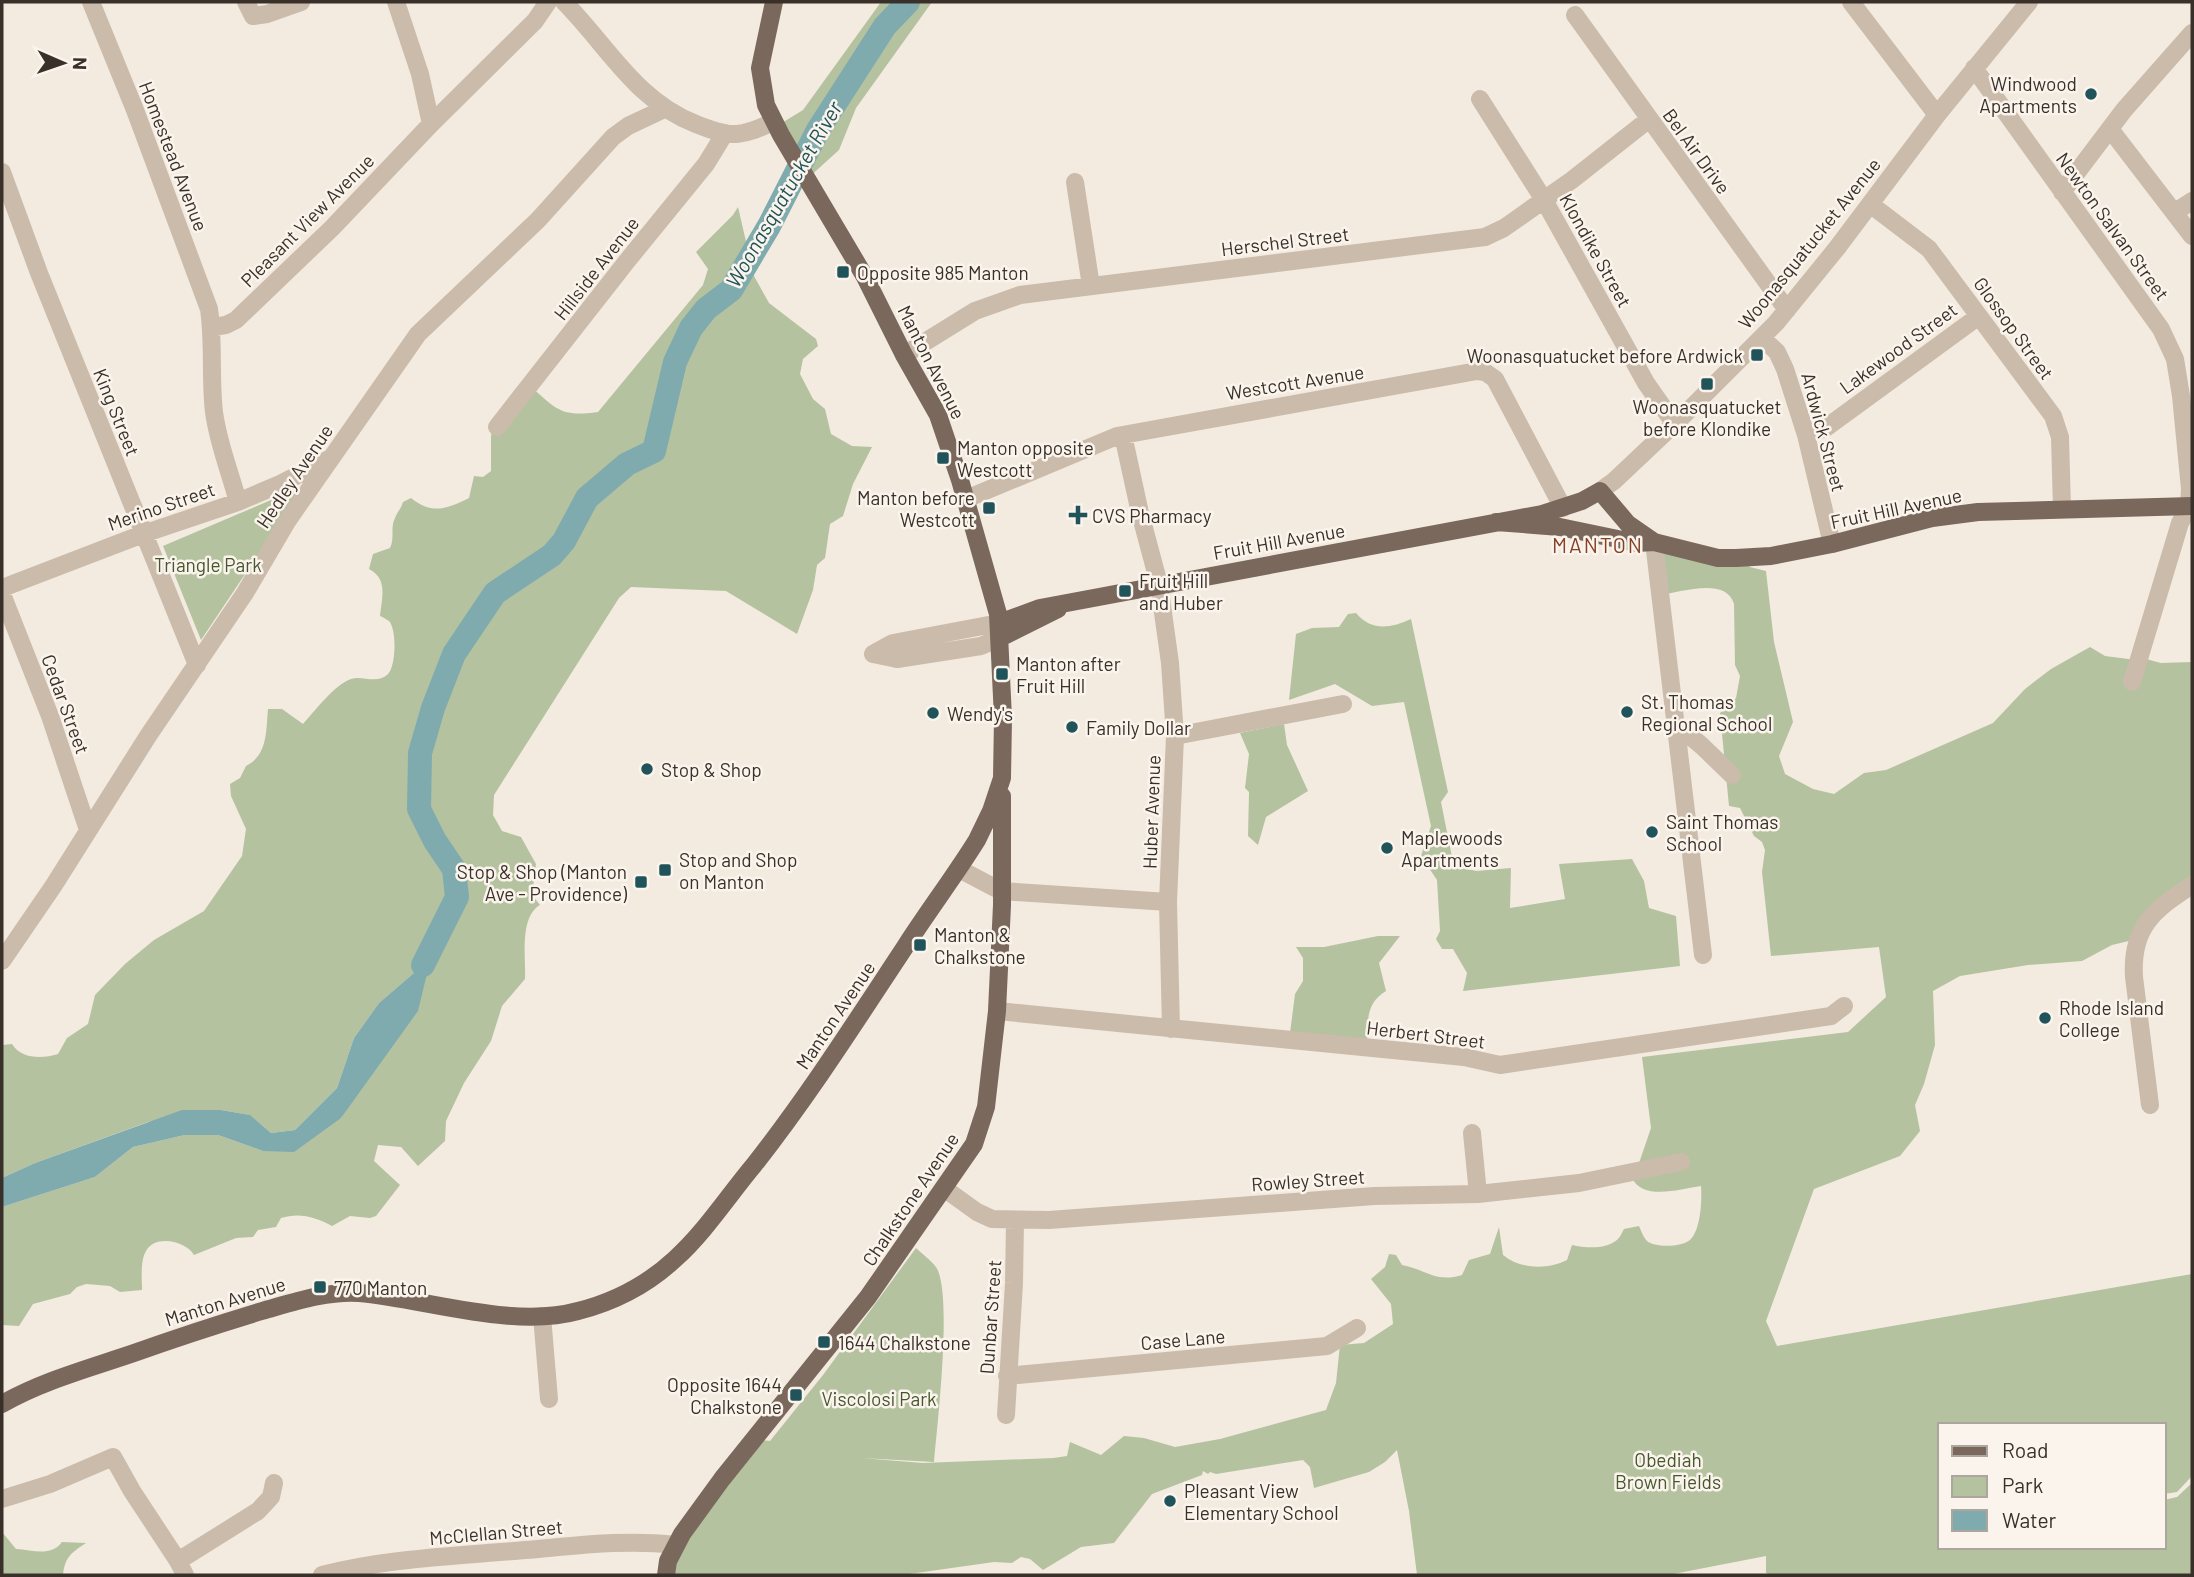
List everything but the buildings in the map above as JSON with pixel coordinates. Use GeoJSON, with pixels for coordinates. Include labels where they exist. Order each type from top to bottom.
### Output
{"type":"FeatureCollection","features":[{"type":"Feature","properties":{"kind":"main road","name":"Manton Avenue"},"geometry":{"type":"LineString","coordinates":[[2,1404],[30,1390],[103,1363],[213,1325],[306,1298],[359,1293],[477,1311],[542,1316],[578,1312],[616,1298],[657,1274],[693,1241],[810,1090],[981,833],[1002,778],[1004,731],[1000,631],[966,499],[938,415],[865,277],[777,129],[766,105],[760,68],[774,2]]}},
{"type":"Feature","properties":{"kind":"main road","name":"Fruit Hill Avenue"},"geometry":{"type":"LineString","coordinates":[[1600,491],[1628,524],[1654,542]]}},
{"type":"Feature","properties":{"kind":"main road","name":"Woonasquatucket Avenue"},"geometry":{"type":"LineString","coordinates":[[1563,508],[1600,491]]}},
{"type":"Feature","properties":{"kind":"main road","name":"Fruit Hill Avenue"},"geometry":{"type":"LineString","coordinates":[[1496,522],[1560,527],[1637,543],[1654,542],[1718,558],[1736,558],[1771,556],[1832,544],[1932,518],[2001,510],[2191,506]]}},
{"type":"Feature","properties":{"kind":"main road","name":"Fruit Hill Avenue"},"geometry":{"type":"LineString","coordinates":[[1000,631],[1040,621],[1070,603],[1563,508]]}},
{"type":"Feature","properties":{"kind":"main road","name":"Chalkstone Avenue"},"geometry":{"type":"LineString","coordinates":[[666,1575],[667,1561],[675,1545],[722,1479],[868,1297],[967,1158],[980,1129],[986,1107],[998,1011],[1002,778]]}},
{"type":"Feature","properties":{"kind":"street","name":"Homestead Avenue"},"geometry":{"type":"LineString","coordinates":[[91,2],[199,280],[212,327]]}},
{"type":"Feature","properties":{"kind":"street"},"geometry":{"type":"LineString","coordinates":[[249,9],[267,14],[301,2]]}},
{"type":"Feature","properties":{"kind":"street"},"geometry":{"type":"LineString","coordinates":[[396,2],[420,74],[430,124]]}},
{"type":"Feature","properties":{"kind":"street","name":"Pleasant View Avenue"},"geometry":{"type":"LineString","coordinates":[[212,327],[236,320],[332,228],[430,124],[535,21],[548,2]]}},
{"type":"Feature","properties":{"kind":"street"},"geometry":{"type":"LineString","coordinates":[[564,2],[646,96],[664,109],[682,119],[725,133],[777,129]]}},
{"type":"Feature","properties":{"kind":"street"},"geometry":{"type":"LineString","coordinates":[[1851,2],[1937,114]]}},
{"type":"Feature","properties":{"kind":"street","name":"Woonasquatucket Avenue"},"geometry":{"type":"LineString","coordinates":[[1600,491],[1674,424],[1787,310],[1937,114],[2028,2]]}},
{"type":"Feature","properties":{"kind":"street","name":"Bel Air Drive"},"geometry":{"type":"LineString","coordinates":[[1575,15],[1787,310]]}},
{"type":"Feature","properties":{"kind":"street"},"geometry":{"type":"LineString","coordinates":[[2062,192],[2110,129],[2192,33]]}},
{"type":"Feature","properties":{"kind":"street","name":"Newton Salvan Street"},"geometry":{"type":"LineString","coordinates":[[1974,68],[2161,329],[2175,359],[2191,506]]}},
{"type":"Feature","properties":{"kind":"street","name":"Klondike Street"},"geometry":{"type":"LineString","coordinates":[[1480,99],[1544,200],[1646,383],[1674,424]]}},
{"type":"Feature","properties":{"kind":"street","name":"Hedley Avenue"},"geometry":{"type":"LineString","coordinates":[[2,961],[197,665],[288,520],[418,334],[538,220],[613,137],[628,126],[664,109]]}},
{"type":"Feature","properties":{"kind":"street","name":"Herschel Street"},"geometry":{"type":"LineString","coordinates":[[904,355],[975,311],[1020,295],[1485,237],[1504,228],[1544,200],[1648,120]]}},
{"type":"Feature","properties":{"kind":"street"},"geometry":{"type":"LineString","coordinates":[[2110,129],[2192,236]]}},
{"type":"Feature","properties":{"kind":"street","name":"Hillside Avenue"},"geometry":{"type":"LineString","coordinates":[[497,427],[706,164],[725,133]]}},
{"type":"Feature","properties":{"kind":"street","name":"King Street"},"geometry":{"type":"LineString","coordinates":[[2,172],[39,273],[197,665]]}},
{"type":"Feature","properties":{"kind":"street"},"geometry":{"type":"LineString","coordinates":[[1074,182],[1091,286]]}},
{"type":"Feature","properties":{"kind":"street"},"geometry":{"type":"LineString","coordinates":[[2175,212],[2192,201]]}},
{"type":"Feature","properties":{"kind":"street","name":"Glossop Street"},"geometry":{"type":"LineString","coordinates":[[1870,204],[1929,249],[2053,416],[2060,437],[2062,509]]}},
{"type":"Feature","properties":{"kind":"street","name":"Lakewood Street"},"geometry":{"type":"LineString","coordinates":[[1806,435],[1827,426],[1979,316]]}},
{"type":"Feature","properties":{"kind":"street"},"geometry":{"type":"LineString","coordinates":[[212,327],[214,412],[220,443],[238,502]]}},
{"type":"Feature","properties":{"kind":"street","name":"Ardwick Street"},"geometry":{"type":"LineString","coordinates":[[1762,338],[1777,352],[1785,369],[1806,435],[1832,544]]}},
{"type":"Feature","properties":{"kind":"street","name":"Westcott Avenue"},"geometry":{"type":"LineString","coordinates":[[966,499],[1073,453],[1124,435],[1256,409],[1485,372],[1495,379],[1563,508]]}},
{"type":"Feature","properties":{"kind":"street","name":"Huber Avenue"},"geometry":{"type":"LineString","coordinates":[[1124,435],[1140,513],[1159,584],[1170,663],[1175,736],[1168,902],[1171,1029]]}},
{"type":"Feature","properties":{"kind":"street","name":"Merino Street"},"geometry":{"type":"LineString","coordinates":[[2,591],[143,534],[238,502],[332,457]]}},
{"type":"Feature","properties":{"kind":"street"},"geometry":{"type":"LineString","coordinates":[[2132,682],[2180,523],[2191,506]]}},
{"type":"Feature","properties":{"kind":"street"},"geometry":{"type":"LineString","coordinates":[[1654,542],[1703,955]]}},
{"type":"Feature","properties":{"kind":"street","name":"Cedar Street"},"geometry":{"type":"LineString","coordinates":[[2,591],[50,716],[88,830]]}},
{"type":"Feature","properties":{"kind":"street"},"geometry":{"type":"LineString","coordinates":[[1000,631],[981,646],[897,659],[873,654],[892,643],[1000,631]]}},
{"type":"Feature","properties":{"kind":"street"},"geometry":{"type":"LineString","coordinates":[[1175,736],[1343,704]]}},
{"type":"Feature","properties":{"kind":"street"},"geometry":{"type":"LineString","coordinates":[[1677,725],[1731,775]]}},
{"type":"Feature","properties":{"kind":"street"},"geometry":{"type":"LineString","coordinates":[[959,869],[1001,891],[1168,902]]}},
{"type":"Feature","properties":{"kind":"street"},"geometry":{"type":"LineString","coordinates":[[2150,1105],[2134,977],[2136,942],[2149,918],[2192,885]]}},
{"type":"Feature","properties":{"kind":"street","name":"Herbert Street"},"geometry":{"type":"LineString","coordinates":[[998,1011],[1464,1057],[1500,1065],[1831,1016],[1844,1006]]}},
{"type":"Feature","properties":{"kind":"street"},"geometry":{"type":"LineString","coordinates":[[1472,1133],[1478,1194]]}},
{"type":"Feature","properties":{"kind":"street","name":"Rowley Street"},"geometry":{"type":"LineString","coordinates":[[945,1189],[977,1212],[992,1219],[1015,1221],[1374,1196],[1478,1194],[1579,1183],[1681,1162]]}},
{"type":"Feature","properties":{"kind":"street","name":"Dunbar Street"},"geometry":{"type":"LineString","coordinates":[[1006,1415],[1015,1221]]}},
{"type":"Feature","properties":{"kind":"street"},"geometry":{"type":"LineString","coordinates":[[542,1316],[548,1399]]}},
{"type":"Feature","properties":{"kind":"street","name":"Case Lane"},"geometry":{"type":"LineString","coordinates":[[1007,1376],[1326,1346],[1357,1328]]}},
{"type":"Feature","properties":{"kind":"street"},"geometry":{"type":"LineString","coordinates":[[2,1499],[50,1484],[113,1457],[181,1568],[258,1511],[271,1497],[274,1483]]}},
{"type":"Feature","properties":{"kind":"street","name":"McClellan Street"},"geometry":{"type":"LineString","coordinates":[[322,1575],[446,1555],[584,1546],[659,1543],[675,1545]]}},
{"type":"Feature","properties":{"kind":"green space"},"geometry":{"type":"Polygon","coordinates":[[[881,2],[932,2],[856,108],[839,150],[807,179],[772,129],[803,110],[881,2]]]}},
{"type":"Feature","properties":{"kind":"green space"},"geometry":{"type":"Polygon","coordinates":[[[738,207],[754,276],[769,303],[816,339],[818,346],[803,359],[800,374],[813,399],[825,409],[831,434],[852,446],[872,447],[853,484],[843,516],[830,524],[825,558],[817,565],[813,590],[797,634],[726,591],[631,587],[619,598],[494,795],[493,815],[502,831],[521,837],[536,864],[532,895],[540,905],[533,911],[526,928],[525,979],[502,1006],[491,1041],[464,1083],[446,1121],[445,1141],[418,1166],[401,1147],[378,1145],[374,1161],[400,1185],[376,1216],[350,1216],[332,1226],[307,1216],[288,1216],[281,1218],[276,1227],[258,1230],[253,1237],[236,1238],[194,1255],[178,1243],[156,1242],[144,1255],[142,1290],[120,1292],[110,1286],[86,1284],[77,1287],[70,1294],[33,1304],[19,1326],[2,1325],[2,1207],[95,1177],[133,1147],[185,1135],[218,1135],[263,1151],[341,1118],[434,939],[415,972],[379,1003],[354,1038],[337,1088],[295,1130],[271,1133],[249,1115],[221,1110],[148,1122],[35,1163],[2,1178],[2,1045],[12,1044],[21,1053],[32,1056],[58,1054],[67,1038],[88,1024],[95,995],[125,964],[154,940],[204,911],[242,856],[246,829],[231,796],[230,784],[240,778],[246,766],[262,749],[268,709],[282,709],[303,724],[338,686],[356,678],[379,679],[391,670],[394,656],[392,626],[380,616],[381,583],[369,569],[373,554],[390,548],[394,521],[403,502],[411,498],[426,507],[440,508],[469,498],[474,476],[483,477],[491,471],[491,435],[530,386],[560,410],[575,413],[598,412],[703,285],[708,269],[696,252],[738,207]]]}},
{"type":"Feature","properties":{"kind":"green space","name":"Triangle Park"},"geometry":{"type":"Polygon","coordinates":[[[304,486],[201,640],[163,546],[304,486]]]}},
{"type":"Feature","properties":{"kind":"green space"},"geometry":{"type":"Polygon","coordinates":[[[1654,550],[1742,558],[1750,567],[1766,571],[1774,642],[1793,722],[1779,756],[1785,774],[1813,789],[1834,794],[1864,773],[1886,770],[1993,723],[2025,689],[2051,669],[2090,647],[2105,656],[2136,660],[2142,658],[2161,663],[2192,662],[2192,886],[2133,940],[2112,945],[2082,961],[2028,965],[1960,976],[1933,991],[1935,1045],[1915,1105],[1920,1131],[1900,1156],[1814,1189],[1766,1321],[1777,1346],[2192,1274],[2192,1476],[2177,1492],[2166,1494],[2166,1423],[1938,1423],[1938,1549],[2166,1549],[2166,1500],[2177,1497],[2192,1483],[2192,1575],[1772,1575],[1766,1573],[1766,1556],[1668,1575],[1417,1575],[1409,1511],[1397,1450],[1369,1472],[1314,1488],[1310,1467],[1303,1460],[1216,1474],[1203,1471],[1202,1475],[1152,1494],[1114,1543],[1081,1547],[1043,1570],[1030,1559],[1021,1557],[1012,1563],[994,1562],[902,1575],[665,1575],[673,1547],[762,1440],[770,1441],[823,1375],[916,1248],[936,1267],[941,1281],[943,1303],[944,1330],[934,1462],[861,1458],[923,1463],[1054,1458],[1067,1456],[1070,1442],[1101,1455],[1124,1436],[1144,1438],[1175,1447],[1220,1439],[1326,1410],[1336,1383],[1340,1345],[1364,1343],[1393,1324],[1391,1304],[1371,1279],[1385,1267],[1389,1254],[1396,1255],[1402,1265],[1445,1278],[1462,1275],[1469,1260],[1490,1254],[1499,1227],[1503,1255],[1517,1263],[1542,1267],[1567,1260],[1572,1245],[1602,1247],[1618,1239],[1624,1229],[1639,1226],[1647,1241],[1656,1245],[1675,1245],[1690,1240],[1699,1222],[1701,1186],[1653,1191],[1637,1185],[1632,1178],[1651,1128],[1642,1057],[1848,1032],[1886,997],[1879,947],[1771,956],[1762,872],[1765,850],[1762,842],[1754,836],[1740,808],[1729,806],[1720,713],[1736,698],[1740,676],[1735,665],[1734,604],[1729,595],[1712,588],[1659,595],[1654,550]]]}},
{"type":"Feature","properties":{"kind":"green space"},"geometry":{"type":"Polygon","coordinates":[[[1356,613],[1375,626],[1396,625],[1411,619],[1448,792],[1441,802],[1454,867],[1477,871],[1511,868],[1510,908],[1565,899],[1559,864],[1632,859],[1644,881],[1649,908],[1676,916],[1680,966],[1463,991],[1467,973],[1453,949],[1442,949],[1436,939],[1440,931],[1437,880],[1421,856],[1431,826],[1404,702],[1372,706],[1335,684],[1289,700],[1296,634],[1312,628],[1339,627],[1348,614],[1356,613]]]}},
{"type":"Feature","properties":{"kind":"green space"},"geometry":{"type":"Polygon","coordinates":[[[1284,724],[1287,745],[1308,791],[1266,817],[1258,845],[1248,836],[1249,792],[1245,788],[1249,754],[1240,733],[1284,724]]]}},
{"type":"Feature","properties":{"kind":"green space"},"geometry":{"type":"Polygon","coordinates":[[[1378,936],[1400,936],[1379,963],[1386,991],[1374,1002],[1371,1009],[1367,1049],[1289,1041],[1295,994],[1303,981],[1303,958],[1296,947],[1324,947],[1378,936]]]}},
{"type":"Feature","properties":{"kind":"green space"},"geometry":{"type":"Polygon","coordinates":[[[2,1532],[16,1549],[47,1551],[58,1547],[62,1542],[86,1543],[70,1556],[63,1575],[2,1575],[2,1532]]]}},
{"type":"Feature","properties":{"kind":"water"},"geometry":{"type":"Polygon","coordinates":[[[436,936],[418,1011],[341,1118],[294,1152],[263,1151],[218,1135],[185,1135],[133,1147],[95,1177],[2,1207],[2,1178],[35,1163],[182,1110],[221,1110],[250,1115],[271,1133],[295,1130],[337,1088],[354,1038],[379,1003],[415,972],[436,936]]]}},
{"type":"Feature","properties":{"kind":"waterway","name":"Woonasquatucket River"},"geometry":{"type":"LineString","coordinates":[[423,965],[457,897],[454,869],[435,841],[419,809],[420,753],[433,708],[454,654],[495,593],[552,555],[564,541],[587,498],[627,464],[654,451],[675,362],[691,328],[706,309],[731,290],[769,226],[818,130],[885,26],[908,2]]}},
{"type":"Feature","properties":{"kind":"place","name":"Windwood Apartments"},"geometry":{"type":"Point","coordinates":[2091,94]}},
{"type":"Feature","properties":{"kind":"place","name":"Opposite 985 Manton"},"geometry":{"type":"Point","coordinates":[843,272]}},
{"type":"Feature","properties":{"kind":"place","name":"Woonasquatucket before Ardwick"},"geometry":{"type":"Point","coordinates":[1757,355]}},
{"type":"Feature","properties":{"kind":"place","name":"Woonasquatucket before Klondike"},"geometry":{"type":"Point","coordinates":[1707,384]}},
{"type":"Feature","properties":{"kind":"place","name":"Manton opposite Westcott"},"geometry":{"type":"Point","coordinates":[943,458]}},
{"type":"Feature","properties":{"kind":"place","name":"Manton before Westcott"},"geometry":{"type":"Point","coordinates":[989,508]}},
{"type":"Feature","properties":{"kind":"place","name":"CVS Pharmacy"},"geometry":{"type":"Point","coordinates":[1078,515]}},
{"type":"Feature","properties":{"kind":"place","name":"Fruit Hill and Huber"},"geometry":{"type":"Point","coordinates":[1125,591]}},
{"type":"Feature","properties":{"kind":"place","name":"Manton after Fruit Hill"},"geometry":{"type":"Point","coordinates":[1002,674]}},
{"type":"Feature","properties":{"kind":"place","name":"St. Thomas Regional School"},"geometry":{"type":"Point","coordinates":[1627,712]}},
{"type":"Feature","properties":{"kind":"place","name":"Wendy's"},"geometry":{"type":"Point","coordinates":[933,713]}},
{"type":"Feature","properties":{"kind":"place","name":"Family Dollar"},"geometry":{"type":"Point","coordinates":[1072,727]}},
{"type":"Feature","properties":{"kind":"place","name":"Stop & Shop"},"geometry":{"type":"Point","coordinates":[647,769]}},
{"type":"Feature","properties":{"kind":"place","name":"Saint Thomas School"},"geometry":{"type":"Point","coordinates":[1652,832]}},
{"type":"Feature","properties":{"kind":"place","name":"Maplewoods Apartments"},"geometry":{"type":"Point","coordinates":[1387,848]}},
{"type":"Feature","properties":{"kind":"place","name":"Stop and Shop on Manton"},"geometry":{"type":"Point","coordinates":[665,870]}},
{"type":"Feature","properties":{"kind":"place","name":"Stop & Shop (Manton Ave - Providence)"},"geometry":{"type":"Point","coordinates":[641,882]}},
{"type":"Feature","properties":{"kind":"place","name":"Manton & Chalkstone"},"geometry":{"type":"Point","coordinates":[920,945]}},
{"type":"Feature","properties":{"kind":"place","name":"Rhode Island College"},"geometry":{"type":"Point","coordinates":[2045,1018]}},
{"type":"Feature","properties":{"kind":"place","name":"770 Manton"},"geometry":{"type":"Point","coordinates":[320,1287]}},
{"type":"Feature","properties":{"kind":"place","name":"1644 Chalkstone"},"geometry":{"type":"Point","coordinates":[824,1342]}},
{"type":"Feature","properties":{"kind":"place","name":"Opposite 1644 Chalkstone"},"geometry":{"type":"Point","coordinates":[796,1395]}},
{"type":"Feature","properties":{"kind":"place","name":"Pleasant View Elementary School"},"geometry":{"type":"Point","coordinates":[1170,1501]}},
{"type":"Feature","properties":{"kind":"district","name":"MANTON"},"geometry":{"type":"Point","coordinates":[1598,544]}},
{"type":"Feature","properties":{"kind":"park label","name":"Viscolosi Park"},"geometry":{"type":"Point","coordinates":[879,1398]}},
{"type":"Feature","properties":{"kind":"park label","name":"Obediah Brown Fields"},"geometry":{"type":"Point","coordinates":[1668,1470]}}]}
